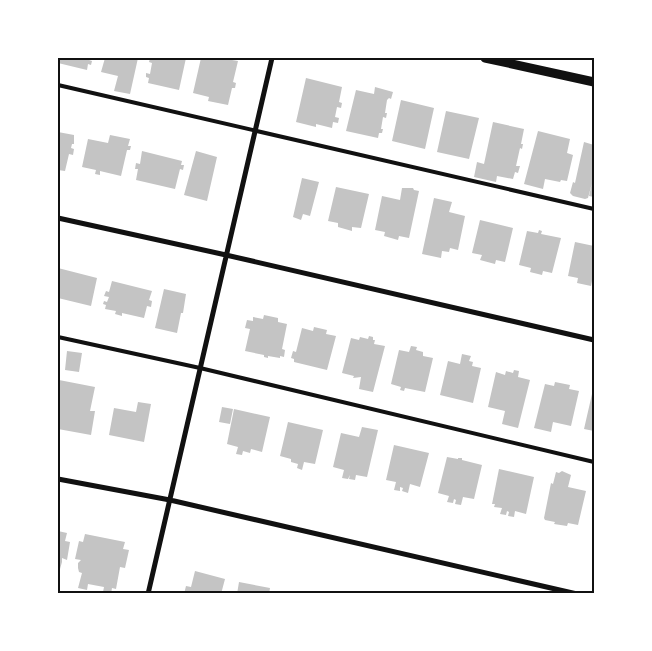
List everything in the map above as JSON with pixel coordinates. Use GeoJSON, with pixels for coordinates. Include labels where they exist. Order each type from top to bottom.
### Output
{"type":"FeatureCollection","features":[{"type":"Feature","properties":{"kind":"street"},"geometry":{"type":"LineString","coordinates":[[148,594],[272,58]]}},
{"type":"Feature","properties":{"kind":"street"},"geometry":{"type":"LineString","coordinates":[[485,58],[594,82]]}},
{"type":"Feature","properties":{"kind":"street"},"geometry":{"type":"LineString","coordinates":[[58,218],[594,340]]}},
{"type":"Feature","properties":{"kind":"street"},"geometry":{"type":"LineString","coordinates":[[58,479],[170,500],[577,594]]}},
{"type":"Feature","properties":{"kind":"lane"},"geometry":{"type":"LineString","coordinates":[[58,85],[594,209]]}},
{"type":"Feature","properties":{"kind":"lane"},"geometry":{"type":"LineString","coordinates":[[58,338],[200,368],[594,462]]}},
{"type":"Feature","properties":{"kind":"building"},"geometry":{"type":"Polygon","coordinates":[[[58,58],[90,58],[89,60],[92,61],[91,65],[88,64],[87,70],[58,63],[58,58]]]}},
{"type":"Feature","properties":{"kind":"building"},"geometry":{"type":"Polygon","coordinates":[[[105,58],[138,58],[130,94],[114,91],[118,76],[101,72],[105,58]]]}},
{"type":"Feature","properties":{"kind":"building"},"geometry":{"type":"Polygon","coordinates":[[[150,58],[186,58],[179,90],[148,83],[149,78],[146,77],[146,73],[150,74],[152,63],[149,62],[150,58]]]}},
{"type":"Feature","properties":{"kind":"building"},"geometry":{"type":"Polygon","coordinates":[[[201,58],[220,58],[238,61],[233,82],[236,83],[235,88],[232,88],[228,105],[208,101],[209,97],[193,93],[201,58]]]}},
{"type":"Feature","properties":{"kind":"building"},"geometry":{"type":"Polygon","coordinates":[[[306,78],[342,87],[339,102],[342,103],[341,108],[337,107],[335,117],[339,118],[338,123],[333,122],[332,128],[316,124],[316,127],[296,122],[306,78]]]}},
{"type":"Feature","properties":{"kind":"building"},"geometry":{"type":"Polygon","coordinates":[[[375,87],[393,92],[391,99],[387,100],[385,113],[387,113],[386,118],[383,117],[382,133],[379,133],[378,138],[346,131],[356,90],[374,94],[375,87]]]}},
{"type":"Feature","properties":{"kind":"building"},"geometry":{"type":"Polygon","coordinates":[[[401,100],[434,108],[425,149],[392,141],[401,100]]]}},
{"type":"Feature","properties":{"kind":"building"},"geometry":{"type":"Polygon","coordinates":[[[446,111],[479,118],[469,159],[437,152],[446,111]]]}},
{"type":"Feature","properties":{"kind":"building"},"geometry":{"type":"Polygon","coordinates":[[[493,122],[524,129],[522,149],[520,148],[516,166],[520,166],[518,173],[515,172],[513,179],[497,176],[496,182],[474,177],[477,162],[484,164],[493,122]]]}},
{"type":"Feature","properties":{"kind":"building"},"geometry":{"type":"Polygon","coordinates":[[[538,131],[570,139],[567,153],[573,155],[567,181],[561,180],[560,182],[545,179],[543,189],[524,184],[538,131]]]}},
{"type":"Feature","properties":{"kind":"building"},"geometry":{"type":"Polygon","coordinates":[[[58,132],[74,135],[74,144],[72,144],[71,148],[74,149],[73,155],[69,154],[65,171],[58,170],[58,132]]]}},
{"type":"Feature","properties":{"kind":"building"},"geometry":{"type":"Polygon","coordinates":[[[110,135],[130,139],[128,146],[131,146],[130,150],[127,150],[121,176],[100,171],[100,175],[95,174],[96,170],[82,167],[88,139],[108,143],[110,135]]]}},
{"type":"Feature","properties":{"kind":"building"},"geometry":{"type":"Polygon","coordinates":[[[584,142],[594,145],[594,197],[589,196],[592,183],[588,198],[585,199],[573,196],[570,193],[573,182],[575,183],[584,142]]]}},
{"type":"Feature","properties":{"kind":"building"},"geometry":{"type":"Polygon","coordinates":[[[142,151],[182,161],[181,165],[184,165],[183,170],[180,169],[175,189],[136,180],[138,169],[135,169],[136,163],[140,164],[142,151]]]}},
{"type":"Feature","properties":{"kind":"building"},"geometry":{"type":"Polygon","coordinates":[[[196,151],[217,157],[207,201],[184,195],[196,151]]]}},
{"type":"Feature","properties":{"kind":"building"},"geometry":{"type":"Polygon","coordinates":[[[302,178],[319,182],[310,216],[303,214],[301,220],[293,217],[302,178]]]}},
{"type":"Feature","properties":{"kind":"building"},"geometry":{"type":"Polygon","coordinates":[[[336,187],[369,194],[361,228],[352,227],[352,231],[338,227],[338,223],[328,221],[336,187]]]}},
{"type":"Feature","properties":{"kind":"building"},"geometry":{"type":"Polygon","coordinates":[[[402,188],[413,188],[419,191],[409,238],[399,236],[398,240],[384,236],[385,232],[375,230],[382,196],[400,200],[402,188]]]}},
{"type":"Feature","properties":{"kind":"building"},"geometry":{"type":"Polygon","coordinates":[[[434,198],[452,202],[449,212],[465,216],[458,250],[450,248],[449,252],[442,251],[441,258],[422,254],[434,198]]]}},
{"type":"Feature","properties":{"kind":"building"},"geometry":{"type":"Polygon","coordinates":[[[480,220],[513,228],[505,262],[496,260],[495,264],[480,260],[482,255],[472,253],[480,220]]]}},
{"type":"Feature","properties":{"kind":"building"},"geometry":{"type":"Polygon","coordinates":[[[539,230],[542,231],[541,234],[561,238],[552,273],[543,271],[542,275],[530,272],[531,268],[519,265],[527,231],[538,233],[539,230]]]}},
{"type":"Feature","properties":{"kind":"building"},"geometry":{"type":"Polygon","coordinates":[[[575,242],[594,246],[594,282],[592,281],[591,286],[577,283],[578,278],[568,276],[575,242]]]}},
{"type":"Feature","properties":{"kind":"building"},"geometry":{"type":"Polygon","coordinates":[[[58,268],[97,278],[91,306],[58,298],[58,268]]]}},
{"type":"Feature","properties":{"kind":"building"},"geometry":{"type":"Polygon","coordinates":[[[112,281],[152,291],[149,300],[152,301],[151,307],[147,306],[144,318],[122,313],[122,316],[115,314],[116,311],[105,309],[104,301],[107,302],[109,297],[104,296],[106,291],[109,292],[112,281]]]}},
{"type":"Feature","properties":{"kind":"building"},"geometry":{"type":"Polygon","coordinates":[[[164,289],[186,294],[177,333],[155,328],[164,289]]]}},
{"type":"Feature","properties":{"kind":"building"},"geometry":{"type":"Polygon","coordinates":[[[264,315],[278,318],[278,322],[287,324],[282,349],[285,350],[284,357],[268,356],[268,358],[264,357],[264,355],[245,351],[250,329],[245,328],[247,320],[253,321],[253,317],[263,319],[264,315]]]}},
{"type":"Feature","properties":{"kind":"building"},"geometry":{"type":"Polygon","coordinates":[[[314,327],[327,330],[326,334],[336,336],[327,370],[294,362],[294,359],[291,358],[293,351],[296,352],[302,328],[313,331],[314,327]]]}},
{"type":"Feature","properties":{"kind":"building"},"geometry":{"type":"Polygon","coordinates":[[[369,336],[375,340],[374,344],[385,346],[373,392],[359,389],[361,377],[353,378],[354,376],[342,373],[351,338],[359,340],[360,337],[368,339],[369,336]]]}},
{"type":"Feature","properties":{"kind":"building"},"geometry":{"type":"Polygon","coordinates":[[[411,346],[417,347],[416,350],[423,352],[423,356],[433,358],[425,392],[405,388],[404,391],[400,390],[401,387],[391,384],[399,350],[409,352],[411,346]]]}},
{"type":"Feature","properties":{"kind":"building"},"geometry":{"type":"Polygon","coordinates":[[[67,351],[82,353],[79,372],[65,370],[67,351]]]}},
{"type":"Feature","properties":{"kind":"building"},"geometry":{"type":"Polygon","coordinates":[[[462,354],[471,356],[469,361],[473,362],[472,366],[481,368],[473,403],[440,395],[448,361],[460,364],[462,354]]]}},
{"type":"Feature","properties":{"kind":"building"},"geometry":{"type":"Polygon","coordinates":[[[514,370],[519,371],[518,377],[530,380],[518,428],[502,424],[505,411],[488,407],[496,372],[505,375],[506,371],[513,373],[514,370]]]}},
{"type":"Feature","properties":{"kind":"building"},"geometry":{"type":"Polygon","coordinates":[[[59,380],[95,387],[90,411],[95,411],[91,435],[58,429],[59,380]]]}},
{"type":"Feature","properties":{"kind":"building"},"geometry":{"type":"Polygon","coordinates":[[[555,382],[570,385],[569,389],[579,391],[571,426],[553,422],[551,432],[534,428],[545,384],[554,386],[555,382]]]}},
{"type":"Feature","properties":{"kind":"building"},"geometry":{"type":"Polygon","coordinates":[[[592,394],[594,395],[594,431],[584,429],[592,394]]]}},
{"type":"Feature","properties":{"kind":"building"},"geometry":{"type":"Polygon","coordinates":[[[138,402],[151,404],[144,442],[109,435],[114,408],[136,412],[138,402]]]}},
{"type":"Feature","properties":{"kind":"building"},"geometry":{"type":"Polygon","coordinates":[[[222,407],[233,409],[230,424],[219,422],[222,407]]]}},
{"type":"Feature","properties":{"kind":"building"},"geometry":{"type":"Polygon","coordinates":[[[234,409],[270,417],[262,452],[251,449],[250,453],[243,451],[242,455],[236,454],[238,447],[227,444],[234,409]]]}},
{"type":"Feature","properties":{"kind":"building"},"geometry":{"type":"Polygon","coordinates":[[[288,422],[323,430],[315,464],[304,462],[302,470],[297,468],[298,464],[291,462],[291,459],[280,456],[288,422]]]}},
{"type":"Feature","properties":{"kind":"building"},"geometry":{"type":"Polygon","coordinates":[[[362,427],[378,430],[367,477],[356,475],[355,480],[349,479],[350,475],[348,479],[342,478],[344,470],[333,467],[341,433],[359,437],[362,427]]]}},
{"type":"Feature","properties":{"kind":"building"},"geometry":{"type":"Polygon","coordinates":[[[394,445],[429,453],[420,487],[410,484],[408,493],[402,491],[403,488],[400,487],[400,491],[394,490],[396,482],[386,480],[394,445]]]}},
{"type":"Feature","properties":{"kind":"building"},"geometry":{"type":"Polygon","coordinates":[[[447,457],[462,458],[462,460],[482,465],[474,499],[463,497],[461,505],[455,504],[456,500],[454,499],[453,503],[447,502],[449,496],[438,493],[447,457]]]}},
{"type":"Feature","properties":{"kind":"building"},"geometry":{"type":"Polygon","coordinates":[[[499,469],[534,477],[526,514],[515,511],[514,517],[508,516],[509,512],[507,511],[506,515],[500,514],[502,508],[494,507],[495,504],[492,504],[499,469]]]}},
{"type":"Feature","properties":{"kind":"building"},"geometry":{"type":"Polygon","coordinates":[[[562,471],[571,475],[568,487],[586,491],[578,525],[568,523],[567,526],[554,524],[555,522],[545,520],[544,518],[551,483],[553,484],[556,472],[562,471]]]}},
{"type":"Feature","properties":{"kind":"building"},"geometry":{"type":"Polygon","coordinates":[[[58,531],[67,533],[65,541],[70,542],[67,560],[62,558],[58,576],[58,531]]]}},
{"type":"Feature","properties":{"kind":"building"},"geometry":{"type":"Polygon","coordinates":[[[85,534],[125,542],[123,549],[129,550],[125,568],[120,567],[116,589],[112,588],[111,594],[103,592],[104,587],[88,584],[87,590],[78,588],[82,573],[79,572],[78,563],[81,560],[75,559],[79,541],[83,542],[85,534]]]}},
{"type":"Feature","properties":{"kind":"building"},"geometry":{"type":"Polygon","coordinates":[[[195,571],[225,579],[221,594],[184,594],[186,586],[191,587],[195,571]]]}},
{"type":"Feature","properties":{"kind":"building"},"geometry":{"type":"Polygon","coordinates":[[[239,582],[270,588],[269,594],[237,594],[239,582]]]}}]}
